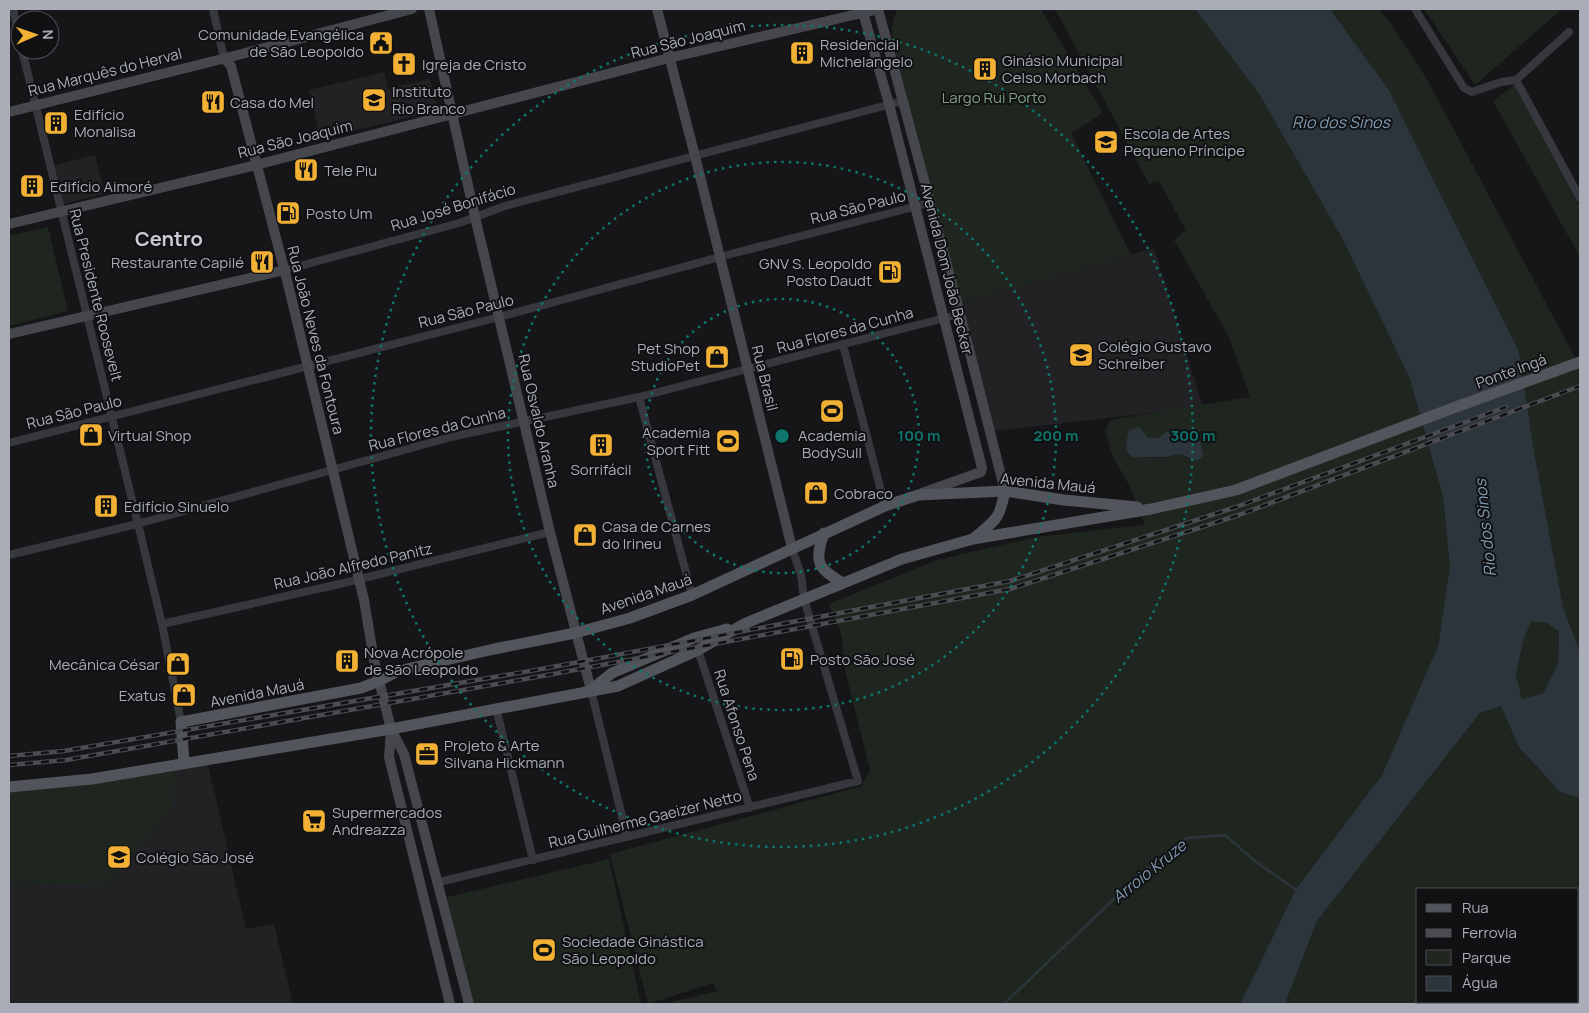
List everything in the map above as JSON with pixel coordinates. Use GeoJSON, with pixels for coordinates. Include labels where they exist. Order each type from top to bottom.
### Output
{"type":"FeatureCollection","features":[{"type":"Feature","properties":{"kind":"main road","name":"Ponte Ingá"},"geometry":{"type":"LineString","coordinates":[[1453,408],[1580,362]]}},
{"type":"Feature","properties":{"kind":"main road","name":"Avenida Mauá"},"geometry":{"type":"LineString","coordinates":[[591,690],[612,674],[684,642],[746,623],[902,559],[973,539],[1151,509],[1236,490],[1453,408]]}},
{"type":"Feature","properties":{"kind":"main road","name":"Avenida Mauá"},"geometry":{"type":"LineString","coordinates":[[181,722],[361,688],[380,681],[398,671],[494,649],[575,634],[630,618],[692,595],[885,506],[918,495],[1005,491],[1064,500],[1151,509]]}},
{"type":"Feature","properties":{"kind":"main road"},"geometry":{"type":"LineString","coordinates":[[973,539],[994,522],[1000,514],[1005,491]]}},
{"type":"Feature","properties":{"kind":"main road"},"geometry":{"type":"LineString","coordinates":[[824,533],[817,552],[820,565],[827,574],[843,583]]}},
{"type":"Feature","properties":{"kind":"main road","name":"Avenida Mauá"},"geometry":{"type":"LineString","coordinates":[[9,787],[92,779],[391,728],[618,686],[698,650],[746,623]]}},
{"type":"Feature","properties":{"kind":"main road"},"geometry":{"type":"LineString","coordinates":[[181,722],[184,762]]}},
{"type":"Feature","properties":{"kind":"street","name":"Rua João Neves da Fontoura"},"geometry":{"type":"LineString","coordinates":[[213,9],[224,58],[231,66],[284,270],[359,580],[391,728]]}},
{"type":"Feature","properties":{"kind":"street","name":"Rua Marquês do Herval"},"geometry":{"type":"LineString","coordinates":[[9,112],[412,9]]}},
{"type":"Feature","properties":{"kind":"street","name":"Rua Osvaldo Aranha"},"geometry":{"type":"LineString","coordinates":[[429,9],[475,217],[550,532],[628,837]]}},
{"type":"Feature","properties":{"kind":"street","name":"Rua Brasil"},"geometry":{"type":"LineString","coordinates":[[656,9],[695,156],[792,548],[801,575],[804,599],[858,781]]}},
{"type":"Feature","properties":{"kind":"street","name":"Rua São Joaquim"},"geometry":{"type":"LineString","coordinates":[[9,224],[256,165],[669,58],[878,9]]}},
{"type":"Feature","properties":{"kind":"street","name":"Avenida Dom João Becker"},"geometry":{"type":"LineString","coordinates":[[878,9],[904,101],[1005,491]]}},
{"type":"Feature","properties":{"kind":"street"},"geometry":{"type":"LineString","coordinates":[[1415,9],[1464,88],[1472,92],[1501,82],[1516,80],[1569,32]]}},
{"type":"Feature","properties":{"kind":"street","name":"Avenida Dom João Becker"},"geometry":{"type":"LineString","coordinates":[[863,11],[889,104],[982,471],[918,495]]}},
{"type":"Feature","properties":{"kind":"street","name":"Rua Presidente Roosevelt"},"geometry":{"type":"LineString","coordinates":[[24,60],[162,624],[181,722]]}},
{"type":"Feature","properties":{"kind":"street"},"geometry":{"type":"LineString","coordinates":[[1516,80],[1580,198]]}},
{"type":"Feature","properties":{"kind":"street","name":"Rua José Bonifácio"},"geometry":{"type":"LineString","coordinates":[[9,334],[284,270],[449,226],[505,206],[904,101]]}},
{"type":"Feature","properties":{"kind":"street","name":"Rua São Paulo"},"geometry":{"type":"LineString","coordinates":[[9,443],[499,317],[929,203]]}},
{"type":"Feature","properties":{"kind":"street","name":"Rua Flores da Cunha"},"geometry":{"type":"LineString","coordinates":[[9,555],[138,524],[450,438],[639,397],[960,314]]}},
{"type":"Feature","properties":{"kind":"street"},"geometry":{"type":"LineString","coordinates":[[843,345],[885,506]]}},
{"type":"Feature","properties":{"kind":"street"},"geometry":{"type":"LineString","coordinates":[[639,397],[692,595]]}},
{"type":"Feature","properties":{"kind":"street","name":"Rua João Alfredo Panitz"},"geometry":{"type":"LineString","coordinates":[[162,624],[359,580],[550,532]]}},
{"type":"Feature","properties":{"kind":"street","name":"Rua Afonso Pena"},"geometry":{"type":"LineString","coordinates":[[698,650],[750,808]]}},
{"type":"Feature","properties":{"kind":"street"},"geometry":{"type":"LineString","coordinates":[[496,708],[533,860]]}},
{"type":"Feature","properties":{"kind":"street"},"geometry":{"type":"LineString","coordinates":[[391,728],[404,754],[439,882],[469,1004]]}},
{"type":"Feature","properties":{"kind":"street"},"geometry":{"type":"LineString","coordinates":[[391,728],[389,756],[450,1004]]}},
{"type":"Feature","properties":{"kind":"street","name":"Rua Guilherme Gaeizer Netto"},"geometry":{"type":"LineString","coordinates":[[439,882],[858,781]]}},
{"type":"Feature","properties":{"kind":"shaded area","name":"Instituto Rio Branco"},"geometry":{"type":"Polygon","coordinates":[[[384,72],[388,89],[430,79],[438,110],[321,139],[309,90],[384,72]]]}},
{"type":"Feature","properties":{"kind":"shaded area"},"geometry":{"type":"Polygon","coordinates":[[[95,155],[105,194],[63,204],[54,165],[95,155]]]}},
{"type":"Feature","properties":{"kind":"shaded area","name":"Colégio Gustavo Schreiber"},"geometry":{"type":"Polygon","coordinates":[[[1154,248],[1203,407],[994,431],[961,303],[1154,248]]]}},
{"type":"Feature","properties":{"kind":"shaded area","name":"Colégio São José"},"geometry":{"type":"Polygon","coordinates":[[[208,765],[246,929],[274,924],[293,1004],[9,1004],[9,790],[208,765]]]}},
{"type":"Feature","properties":{"kind":"green space","name":"Largo Rui Porto"},"geometry":{"type":"Polygon","coordinates":[[[905,9],[1041,9],[1103,113],[1071,133],[1131,255],[961,303],[893,48],[892,27],[896,11],[905,9]]]}},
{"type":"Feature","properties":{"kind":"green space"},"geometry":{"type":"Polygon","coordinates":[[[1055,9],[1195,9],[1259,94],[1342,238],[1410,379],[1443,497],[1450,567],[1438,646],[1382,775],[1296,889],[1240,1004],[663,1004],[717,991],[713,983],[648,1004],[610,854],[862,786],[870,770],[845,670],[842,636],[829,604],[937,560],[1036,537],[1145,525],[1129,485],[1112,455],[1105,430],[1110,420],[1250,397],[1229,337],[1174,240],[1186,230],[1159,181],[1149,184],[1055,9]],[[1139,427],[1151,458],[1180,454],[1197,461],[1200,442],[1176,432],[1155,439],[1147,437],[1139,427]]]}},
{"type":"Feature","properties":{"kind":"green space"},"geometry":{"type":"Polygon","coordinates":[[[1330,9],[1379,9],[1391,24],[1428,81],[1580,367],[1580,652],[1563,607],[1533,446],[1519,352],[1389,90],[1330,9]]]}},
{"type":"Feature","properties":{"kind":"green space"},"geometry":{"type":"Polygon","coordinates":[[[1424,9],[1562,9],[1475,85],[1424,9]]]}},
{"type":"Feature","properties":{"kind":"green space"},"geometry":{"type":"Polygon","coordinates":[[[1514,85],[1580,207],[1580,257],[1493,101],[1514,85]]]}},
{"type":"Feature","properties":{"kind":"green space"},"geometry":{"type":"Polygon","coordinates":[[[48,227],[68,311],[9,326],[9,236],[48,227]]]}},
{"type":"Feature","properties":{"kind":"green space"},"geometry":{"type":"Polygon","coordinates":[[[1532,620],[1547,623],[1559,632],[1558,663],[1543,693],[1522,699],[1516,675],[1524,637],[1532,620]]]}},
{"type":"Feature","properties":{"kind":"green space"},"geometry":{"type":"Polygon","coordinates":[[[1501,706],[1518,746],[1560,792],[1580,798],[1580,1004],[1466,1003],[1579,1003],[1579,888],[1416,888],[1416,1003],[1428,1004],[1285,1004],[1317,921],[1480,713],[1501,706]]]}},
{"type":"Feature","properties":{"kind":"green space"},"geometry":{"type":"Polygon","coordinates":[[[175,770],[172,808],[108,885],[9,883],[9,790],[175,770]]]}},
{"type":"Feature","properties":{"kind":"green space","name":"Sociedade Ginástica São Leopoldo"},"geometry":{"type":"Polygon","coordinates":[[[609,859],[641,1004],[472,1004],[447,897],[609,859]]]}},
{"type":"Feature","properties":{"kind":"water","name":"Rio dos Sinos"},"geometry":{"type":"Polygon","coordinates":[[[1195,9],[1330,9],[1389,90],[1519,352],[1533,446],[1563,607],[1580,652],[1580,798],[1560,792],[1518,746],[1501,706],[1480,713],[1317,921],[1285,1004],[1240,1004],[1296,889],[1382,775],[1438,646],[1450,567],[1443,497],[1410,379],[1342,238],[1259,94],[1195,9]],[[1532,621],[1524,637],[1516,675],[1522,699],[1543,693],[1558,663],[1559,632],[1547,623],[1532,621]]]}},
{"type":"Feature","properties":{"kind":"water"},"geometry":{"type":"Polygon","coordinates":[[[1140,427],[1147,437],[1157,438],[1166,432],[1170,432],[1200,441],[1203,456],[1197,461],[1180,454],[1166,457],[1133,457],[1126,451],[1129,430],[1140,427]]]}},
{"type":"Feature","properties":{"kind":"waterway","name":"Arroio Kruze"},"geometry":{"type":"LineString","coordinates":[[1004,1004],[1137,877],[1187,838],[1225,835],[1255,861],[1299,892]]}},
{"type":"Feature","properties":{"kind":"railway"},"geometry":{"type":"LineString","coordinates":[[9,765],[66,760],[548,675],[1010,589],[1239,515],[1580,386]]}},
{"type":"Feature","properties":{"kind":"railway"},"geometry":{"type":"LineString","coordinates":[[9,756],[64,751],[547,668],[1010,581],[1236,507],[1506,407]]}},
{"type":"Feature","properties":{"kind":"place","name":"Comunidade Evangélica de São Leopoldo"},"geometry":{"type":"Point","coordinates":[381,43]}},
{"type":"Feature","properties":{"kind":"place","name":"Residencial Michelangelo"},"geometry":{"type":"Point","coordinates":[802,53]}},
{"type":"Feature","properties":{"kind":"place","name":"Igreja de Cristo"},"geometry":{"type":"Point","coordinates":[404,64]}},
{"type":"Feature","properties":{"kind":"place","name":"Ginásio Municipal Celso Morbach"},"geometry":{"type":"Point","coordinates":[985,69]}},
{"type":"Feature","properties":{"kind":"place","name":"Instituto Rio Branco"},"geometry":{"type":"Point","coordinates":[374,100]}},
{"type":"Feature","properties":{"kind":"place","name":"Casa do Mel"},"geometry":{"type":"Point","coordinates":[213,102]}},
{"type":"Feature","properties":{"kind":"place","name":"Edifício Monalisa"},"geometry":{"type":"Point","coordinates":[56,123]}},
{"type":"Feature","properties":{"kind":"place","name":"Escola de Artes Pequeno Príncipe"},"geometry":{"type":"Point","coordinates":[1106,142]}},
{"type":"Feature","properties":{"kind":"place","name":"Tele Piu"},"geometry":{"type":"Point","coordinates":[306,170]}},
{"type":"Feature","properties":{"kind":"place","name":"Edifício Aimoré"},"geometry":{"type":"Point","coordinates":[32,186]}},
{"type":"Feature","properties":{"kind":"place","name":"Posto Um"},"geometry":{"type":"Point","coordinates":[288,213]}},
{"type":"Feature","properties":{"kind":"place","name":"Restaurante Capilé"},"geometry":{"type":"Point","coordinates":[262,262]}},
{"type":"Feature","properties":{"kind":"place","name":"GNV S. Leopoldo Posto Daudt"},"geometry":{"type":"Point","coordinates":[890,272]}},
{"type":"Feature","properties":{"kind":"place","name":"Colégio Gustavo Schreiber"},"geometry":{"type":"Point","coordinates":[1081,355]}},
{"type":"Feature","properties":{"kind":"place","name":"Pet Shop StudioPet"},"geometry":{"type":"Point","coordinates":[717,357]}},
{"type":"Feature","properties":{"kind":"place","name":"Academia BodySull"},"geometry":{"type":"Point","coordinates":[832,411]}},
{"type":"Feature","properties":{"kind":"place","name":"Virtual Shop"},"geometry":{"type":"Point","coordinates":[91,435]}},
{"type":"Feature","properties":{"kind":"place","name":"Academia Sport Fitt"},"geometry":{"type":"Point","coordinates":[728,441]}},
{"type":"Feature","properties":{"kind":"place","name":"Sorrifácil"},"geometry":{"type":"Point","coordinates":[601,445]}},
{"type":"Feature","properties":{"kind":"place","name":"Cobraco"},"geometry":{"type":"Point","coordinates":[816,493]}},
{"type":"Feature","properties":{"kind":"place","name":"Edifício Sinuelo"},"geometry":{"type":"Point","coordinates":[106,506]}},
{"type":"Feature","properties":{"kind":"place","name":"Casa de Carnes do Irineu"},"geometry":{"type":"Point","coordinates":[585,535]}},
{"type":"Feature","properties":{"kind":"place","name":"Posto São José"},"geometry":{"type":"Point","coordinates":[792,659]}},
{"type":"Feature","properties":{"kind":"place","name":"Nova Acrópole de São Leopoldo"},"geometry":{"type":"Point","coordinates":[347,661]}},
{"type":"Feature","properties":{"kind":"place","name":"Mecânica César"},"geometry":{"type":"Point","coordinates":[178,664]}},
{"type":"Feature","properties":{"kind":"place","name":"Exatus"},"geometry":{"type":"Point","coordinates":[184,695]}},
{"type":"Feature","properties":{"kind":"place","name":"Projeto & Arte Silvana Hickmann"},"geometry":{"type":"Point","coordinates":[427,754]}},
{"type":"Feature","properties":{"kind":"place","name":"Supermercados Andreazza"},"geometry":{"type":"Point","coordinates":[314,821]}},
{"type":"Feature","properties":{"kind":"place","name":"Colégio São José"},"geometry":{"type":"Point","coordinates":[119,857]}},
{"type":"Feature","properties":{"kind":"place","name":"Sociedade Ginástica São Leopoldo"},"geometry":{"type":"Point","coordinates":[544,950]}},
{"type":"Feature","properties":{"kind":"district","name":"Centro"},"geometry":{"type":"Point","coordinates":[169,238]}}]}
